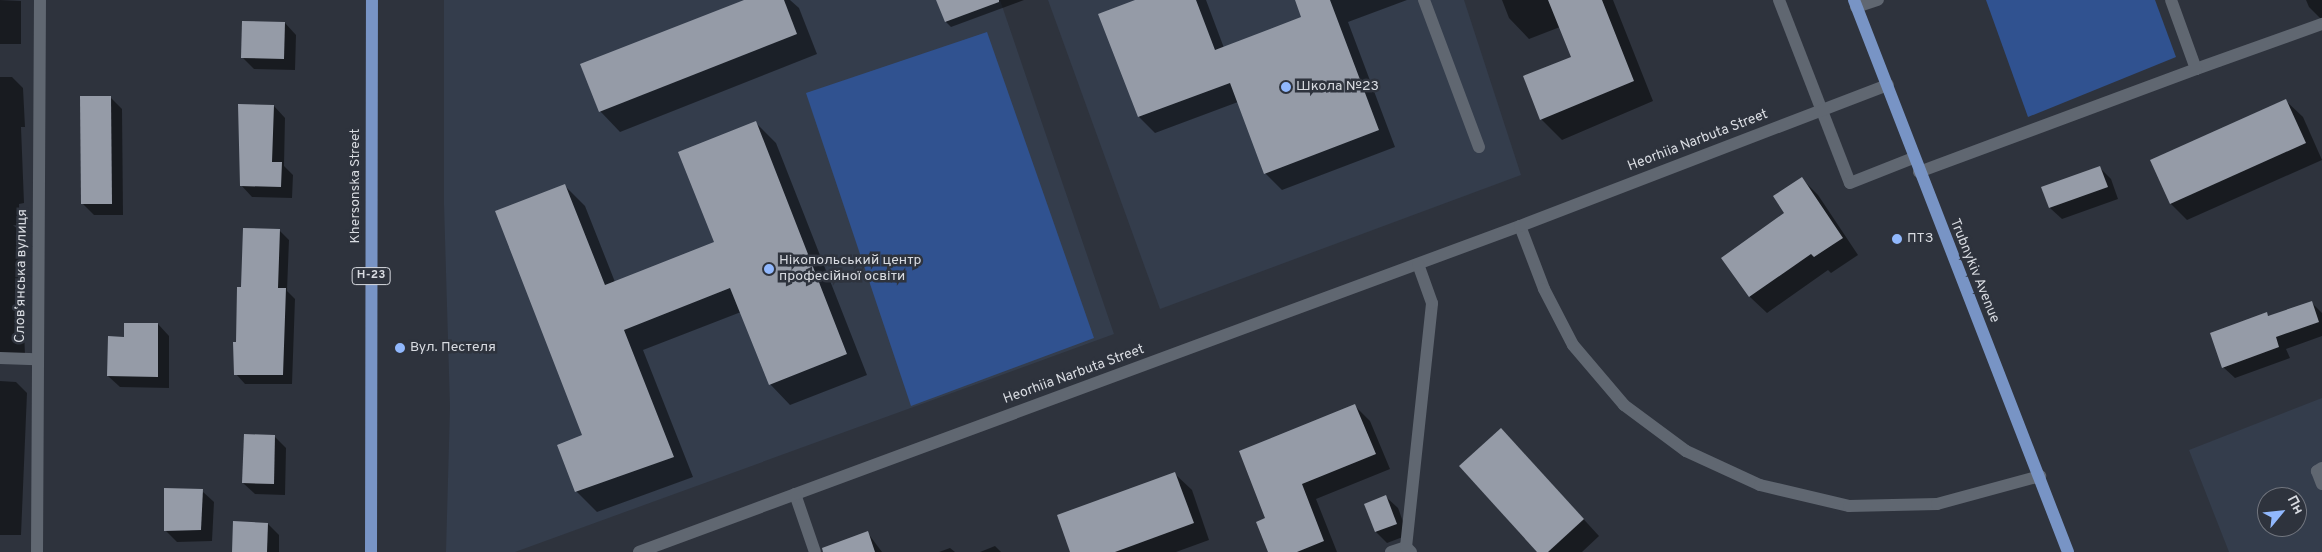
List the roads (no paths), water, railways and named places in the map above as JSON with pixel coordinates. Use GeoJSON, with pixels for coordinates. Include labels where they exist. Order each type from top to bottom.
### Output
{"type":"FeatureCollection","features":[{"type":"Feature","properties":{"kind":"main road","name":"Khersonska Street"},"geometry":{"type":"LineString","coordinates":[[371,552],[372,0]]}},
{"type":"Feature","properties":{"kind":"main road","name":"Trubnykiv Avenue"},"geometry":{"type":"LineString","coordinates":[[1855,3],[2068,552]]}},
{"type":"Feature","properties":{"kind":"street","name":"Словʼянська вулиця"},"geometry":{"type":"LineString","coordinates":[[37,552],[36,359],[40,0]]}},
{"type":"Feature","properties":{"kind":"street"},"geometry":{"type":"LineString","coordinates":[[1424,0],[1479,147]]}},
{"type":"Feature","properties":{"kind":"street"},"geometry":{"type":"LineString","coordinates":[[1779,0],[1823,109],[1850,183],[1914,158]]}},
{"type":"Feature","properties":{"kind":"street"},"geometry":{"type":"LineString","coordinates":[[1855,3],[1878,0]]}},
{"type":"Feature","properties":{"kind":"street"},"geometry":{"type":"LineString","coordinates":[[2171,0],[2196,69]]}},
{"type":"Feature","properties":{"kind":"street"},"geometry":{"type":"LineString","coordinates":[[1919,172],[2322,24]]}},
{"type":"Feature","properties":{"kind":"street","name":"Heorhiia Narbuta Street"},"geometry":{"type":"LineString","coordinates":[[639,552],[1520,226],[1888,85]]}},
{"type":"Feature","properties":{"kind":"street"},"geometry":{"type":"LineString","coordinates":[[1520,226],[1544,289],[1573,345],[1624,405],[1686,451],[1760,486],[1849,506],[1937,504],[2040,476]]}},
{"type":"Feature","properties":{"kind":"street"},"geometry":{"type":"LineString","coordinates":[[1391,552],[1408,550],[1432,303],[1418,264]]}},
{"type":"Feature","properties":{"kind":"street"},"geometry":{"type":"LineString","coordinates":[[0,358],[36,359]]}},
{"type":"Feature","properties":{"kind":"street"},"geometry":{"type":"LineString","coordinates":[[2322,468],[2317,470],[2322,484]]}},
{"type":"Feature","properties":{"kind":"street"},"geometry":{"type":"LineString","coordinates":[[794,494],[815,552]]}},
{"type":"Feature","properties":{"kind":"place","name":"Школа №23"},"geometry":{"type":"Point","coordinates":[1286,87]}},
{"type":"Feature","properties":{"kind":"place","name":"ПТЗ"},"geometry":{"type":"Point","coordinates":[1897,239]}},
{"type":"Feature","properties":{"kind":"place","name":"Нікопольський центр професійної освіти"},"geometry":{"type":"Point","coordinates":[769,269]}},
{"type":"Feature","properties":{"kind":"place","name":"Вул. Пестеля"},"geometry":{"type":"Point","coordinates":[400,348]}}]}
